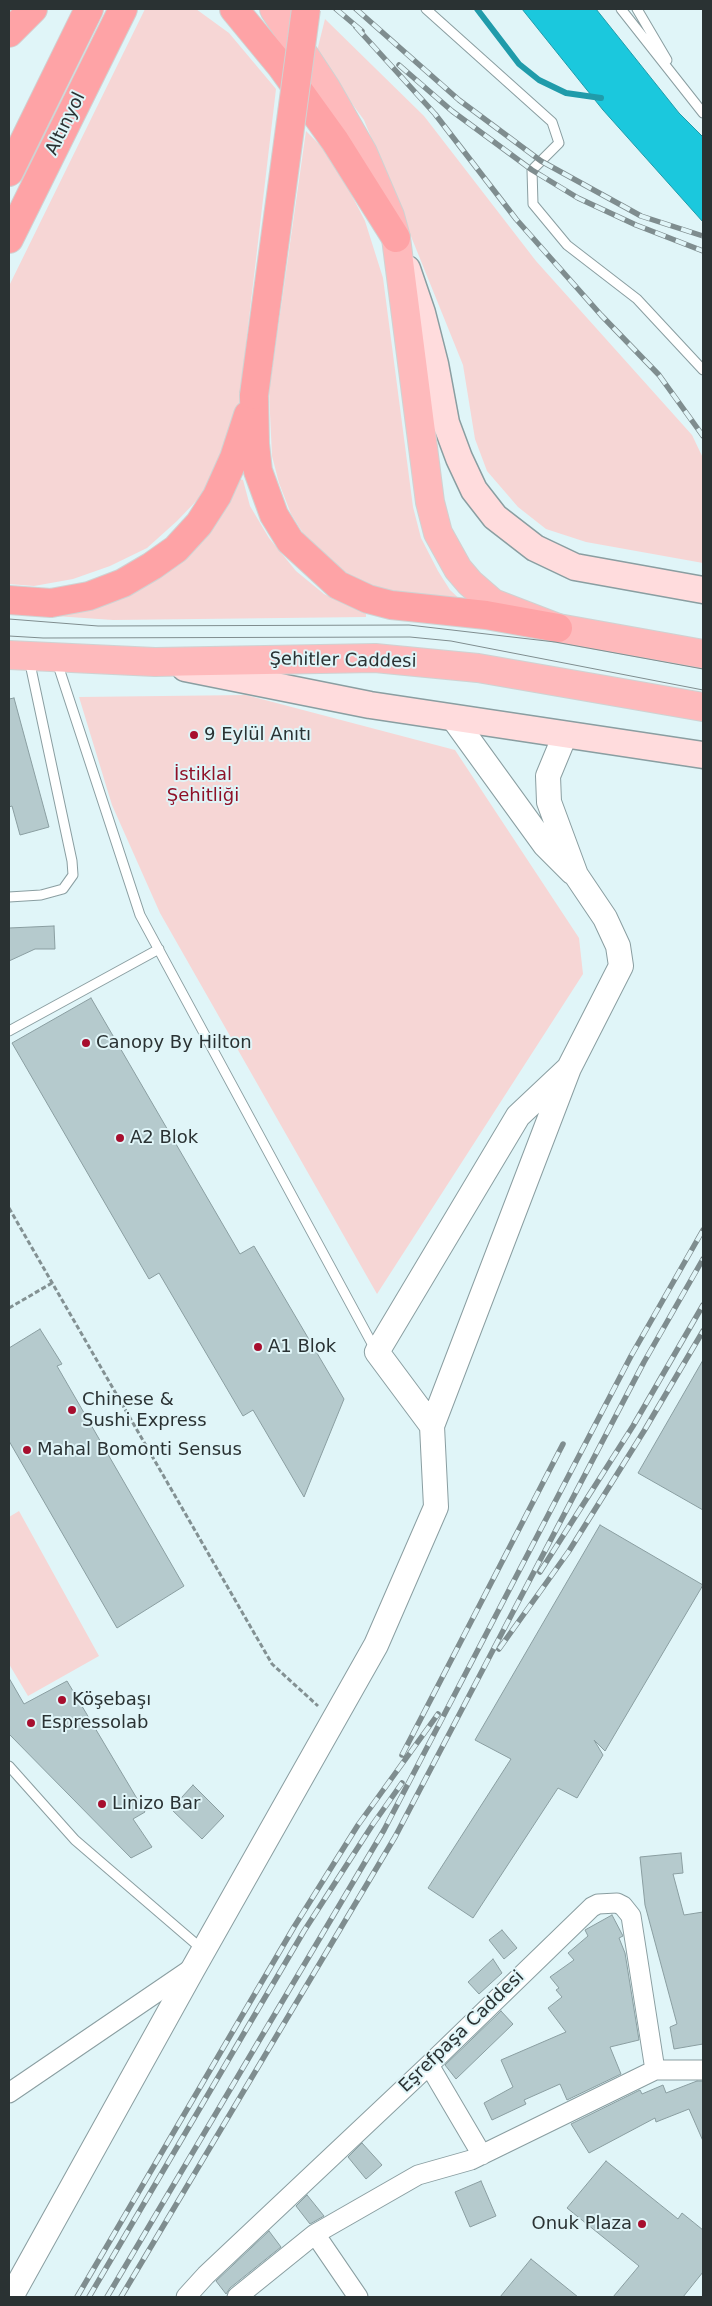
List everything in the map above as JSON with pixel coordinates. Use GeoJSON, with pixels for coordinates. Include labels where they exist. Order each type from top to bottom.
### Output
{"type":"FeatureCollection","features":[{"type":"Feature","properties":{"kind":"highway"},"geometry":{"type":"LineString","coordinates":[[9,33],[34,9]]}},
{"type":"Feature","properties":{"kind":"highway","name":"Altınyol"},"geometry":{"type":"LineString","coordinates":[[9,172],[89,9]]}},
{"type":"Feature","properties":{"kind":"highway","name":"Altınyol"},"geometry":{"type":"LineString","coordinates":[[9,240],[123,9]]}},
{"type":"Feature","properties":{"kind":"highway"},"geometry":{"type":"LineString","coordinates":[[234,9],[281,66],[335,141],[396,238]]}},
{"type":"Feature","properties":{"kind":"highway"},"geometry":{"type":"LineString","coordinates":[[306,9],[254,395],[255,444],[258,471],[274,514],[290,542],[338,585],[368,599],[391,605],[486,615],[558,628]]}},
{"type":"Feature","properties":{"kind":"highway"},"geometry":{"type":"LineString","coordinates":[[9,600],[51,603],[89,596],[124,583],[176,549],[199,524],[217,496],[234,458],[254,395]]}},
{"type":"Feature","properties":{"kind":"main road"},"geometry":{"type":"LineString","coordinates":[[274,9],[326,88],[363,153],[382,194],[422,313],[435,364],[446,423],[474,490],[496,517],[535,548],[568,564],[703,590]]}},
{"type":"Feature","properties":{"kind":"main road"},"geometry":{"type":"LineString","coordinates":[[396,238],[426,478],[438,532],[458,569],[492,603],[558,628],[703,654]]}},
{"type":"Feature","properties":{"kind":"main road","name":"Şehitler Caddesi"},"geometry":{"type":"LineString","coordinates":[[19,656],[155,662],[375,658],[478,668],[703,707]]}},
{"type":"Feature","properties":{"kind":"main road"},"geometry":{"type":"LineString","coordinates":[[155,662],[370,705],[703,756]]}},
{"type":"Feature","properties":{"kind":"street"},"geometry":{"type":"LineString","coordinates":[[454,718],[545,845],[557,860],[576,875]]}},
{"type":"Feature","properties":{"kind":"street"},"geometry":{"type":"LineString","coordinates":[[11,2297],[198,1959],[376,1645],[436,1507],[432,1426],[569,1068],[621,966],[618,946],[605,918],[576,875],[549,802],[548,776],[565,735]]}},
{"type":"Feature","properties":{"kind":"street"},"geometry":{"type":"LineString","coordinates":[[432,1426],[377,1352],[518,1116],[569,1068]]}},
{"type":"Feature","properties":{"kind":"street","name":"Eşrefpaşa Caddesi"},"geometry":{"type":"LineString","coordinates":[[186,2297],[206,2275],[429,2065],[592,1907],[612,1902],[623,1906],[634,1923],[655,2070]]}},
{"type":"Feature","properties":{"kind":"street"},"geometry":{"type":"LineString","coordinates":[[10,2089],[198,1959]]}},
{"type":"Feature","properties":{"kind":"street"},"geometry":{"type":"LineString","coordinates":[[429,2065],[482,2155]]}},
{"type":"Feature","properties":{"kind":"street"},"geometry":{"type":"LineString","coordinates":[[237,2297],[315,2234],[418,2175],[482,2155],[655,2070],[703,2070]]}},
{"type":"Feature","properties":{"kind":"street"},"geometry":{"type":"LineString","coordinates":[[315,2234],[358,2297]]}},
{"type":"Feature","properties":{"kind":"lane"},"geometry":{"type":"LineString","coordinates":[[426,9],[552,122],[559,143],[532,170],[533,204],[567,245],[636,298],[703,370]]}},
{"type":"Feature","properties":{"kind":"lane"},"geometry":{"type":"LineString","coordinates":[[621,9],[703,113]]}},
{"type":"Feature","properties":{"kind":"lane"},"geometry":{"type":"LineString","coordinates":[[636,9],[686,93]]}},
{"type":"Feature","properties":{"kind":"lane"},"geometry":{"type":"LineString","coordinates":[[9,897],[42,895],[63,889],[73,875],[70,851],[19,656]]}},
{"type":"Feature","properties":{"kind":"lane"},"geometry":{"type":"LineString","coordinates":[[56,659],[140,915],[377,1352]]}},
{"type":"Feature","properties":{"kind":"lane"},"geometry":{"type":"LineString","coordinates":[[9,1031],[159,949]]}},
{"type":"Feature","properties":{"kind":"lane"},"geometry":{"type":"LineString","coordinates":[[9,1766],[75,1840],[198,1959]]}},
{"type":"Feature","properties":{"kind":"path"},"geometry":{"type":"LineString","coordinates":[[9,1208],[272,1664],[333,1720]]}},
{"type":"Feature","properties":{"kind":"path"},"geometry":{"type":"LineString","coordinates":[[9,1308],[52,1283]]}},
{"type":"Feature","properties":{"kind":"green space"},"geometry":{"type":"Polygon","coordinates":[[[145,9],[196,9],[229,33],[276,89],[238,412],[224,450],[202,495],[147,548],[110,566],[73,579],[34,586],[9,584],[9,286],[145,9]]]}},
{"type":"Feature","properties":{"kind":"green space"},"geometry":{"type":"Polygon","coordinates":[[[325,19],[424,116],[536,261],[692,435],[703,458],[703,563],[586,542],[546,529],[518,507],[487,471],[475,439],[463,365],[364,120],[316,55],[325,19]]]}},
{"type":"Feature","properties":{"kind":"green space"},"geometry":{"type":"Polygon","coordinates":[[[306,131],[322,147],[346,184],[365,221],[383,278],[413,507],[421,538],[450,590],[465,604],[383,593],[340,573],[311,546],[291,514],[279,483],[272,456],[269,392],[306,131]]]}},
{"type":"Feature","properties":{"kind":"green space"},"geometry":{"type":"Polygon","coordinates":[[[240,479],[243,480],[250,506],[269,538],[296,571],[324,594],[366,614],[366,617],[113,620],[55,616],[219,517],[240,479]]]}},
{"type":"Feature","properties":{"kind":"green space","name":"İstiklal Şehitliği"},"geometry":{"type":"Polygon","coordinates":[[[246,695],[455,750],[579,938],[583,974],[377,1294],[160,913],[112,805],[79,697],[246,695]]]}},
{"type":"Feature","properties":{"kind":"green space"},"geometry":{"type":"Polygon","coordinates":[[[19,1511],[99,1656],[28,1696],[9,1664],[9,1517],[19,1511]]]}},
{"type":"Feature","properties":{"kind":"water"},"geometry":{"type":"Polygon","coordinates":[[[522,9],[596,9],[679,113],[703,137],[703,222],[603,110],[522,9]]]}},
{"type":"Feature","properties":{"kind":"building"},"geometry":{"type":"Polygon","coordinates":[[[14,698],[49,827],[20,835],[12,806],[9,807],[9,699],[14,698]]]}},
{"type":"Feature","properties":{"kind":"building"},"geometry":{"type":"Polygon","coordinates":[[[54,926],[55,949],[35,949],[9,961],[9,928],[54,926]]]}},
{"type":"Feature","properties":{"kind":"building"},"geometry":{"type":"Polygon","coordinates":[[[91,998],[240,1254],[254,1246],[344,1399],[304,1497],[253,1410],[243,1416],[159,1273],[149,1279],[12,1043],[91,998]]]}},
{"type":"Feature","properties":{"kind":"building"},"geometry":{"type":"Polygon","coordinates":[[[40,1329],[62,1364],[57,1366],[184,1586],[117,1628],[9,1441],[9,1348],[40,1329]]]}},
{"type":"Feature","properties":{"kind":"building"},"geometry":{"type":"Polygon","coordinates":[[[703,1360],[703,1510],[638,1473],[703,1360]]]}},
{"type":"Feature","properties":{"kind":"building"},"geometry":{"type":"Polygon","coordinates":[[[600,1525],[703,1585],[605,1751],[594,1740],[603,1755],[577,1798],[558,1788],[473,1918],[428,1888],[511,1759],[475,1740],[600,1525]]]}},
{"type":"Feature","properties":{"kind":"building"},"geometry":{"type":"Polygon","coordinates":[[[9,1678],[24,1704],[67,1681],[145,1812],[133,1819],[152,1847],[131,1858],[9,1734],[9,1678]]]}},
{"type":"Feature","properties":{"kind":"building"},"geometry":{"type":"Polygon","coordinates":[[[193,1785],[224,1816],[202,1839],[171,1809],[193,1785]]]}},
{"type":"Feature","properties":{"kind":"building"},"geometry":{"type":"Polygon","coordinates":[[[681,1853],[683,1873],[673,1874],[684,1915],[703,1912],[703,2044],[674,2049],[670,2027],[677,2024],[645,1905],[640,1857],[681,1853]]]}},
{"type":"Feature","properties":{"kind":"building"},"geometry":{"type":"Polygon","coordinates":[[[612,1915],[623,1936],[619,1938],[625,1953],[639,2040],[610,2047],[621,2074],[567,2100],[560,2084],[524,2100],[526,2104],[492,2120],[484,2103],[513,2087],[501,2060],[566,2032],[548,2008],[562,1997],[556,1990],[559,1988],[550,1977],[574,1960],[568,1953],[588,1936],[585,1930],[612,1915]]]}},
{"type":"Feature","properties":{"kind":"building"},"geometry":{"type":"Polygon","coordinates":[[[502,1930],[517,1948],[504,1959],[489,1940],[502,1930]]]}},
{"type":"Feature","properties":{"kind":"building"},"geometry":{"type":"Polygon","coordinates":[[[493,1959],[502,1973],[479,1994],[468,1982],[493,1959]]]}},
{"type":"Feature","properties":{"kind":"building"},"geometry":{"type":"Polygon","coordinates":[[[501,2011],[513,2024],[456,2079],[445,2065],[501,2011]]]}},
{"type":"Feature","properties":{"kind":"building"},"geometry":{"type":"Polygon","coordinates":[[[697,2081],[703,2081],[703,2141],[689,2109],[656,2122],[655,2118],[589,2153],[571,2124],[640,2090],[642,2094],[663,2085],[666,2093],[697,2081]]]}},
{"type":"Feature","properties":{"kind":"building"},"geometry":{"type":"Polygon","coordinates":[[[362,2143],[382,2165],[366,2179],[348,2157],[362,2143]]]}},
{"type":"Feature","properties":{"kind":"building","name":"Onuk Plaza"},"geometry":{"type":"Polygon","coordinates":[[[606,2161],[678,2219],[682,2213],[703,2230],[703,2272],[683,2297],[613,2297],[639,2266],[567,2208],[606,2161]]]}},
{"type":"Feature","properties":{"kind":"building"},"geometry":{"type":"Polygon","coordinates":[[[481,2181],[496,2216],[470,2227],[455,2192],[481,2181]]]}},
{"type":"Feature","properties":{"kind":"building"},"geometry":{"type":"Polygon","coordinates":[[[307,2195],[324,2216],[310,2224],[296,2206],[307,2195]]]}},
{"type":"Feature","properties":{"kind":"building"},"geometry":{"type":"Polygon","coordinates":[[[269,2231],[281,2247],[230,2288],[226,2294],[216,2281],[269,2231]]]}},
{"type":"Feature","properties":{"kind":"building","name":"Onuk Plaza"},"geometry":{"type":"Polygon","coordinates":[[[531,2259],[578,2297],[500,2297],[531,2259]]]}},
{"type":"Feature","properties":{"kind":"waterway"},"geometry":{"type":"LineString","coordinates":[[477,9],[519,64],[539,80],[566,93],[601,98]]}},
{"type":"Feature","properties":{"kind":"tram line"},"geometry":{"type":"LineString","coordinates":[[9,619],[98,626],[409,625],[555,642],[703,669]]}},
{"type":"Feature","properties":{"kind":"tram line"},"geometry":{"type":"LineString","coordinates":[[9,636],[43,638],[410,637],[451,641],[703,690]]}},
{"type":"Feature","properties":{"kind":"railway"},"geometry":{"type":"LineString","coordinates":[[336,9],[362,31]]}},
{"type":"Feature","properties":{"kind":"railway"},"geometry":{"type":"LineString","coordinates":[[356,9],[459,100],[541,161],[641,216],[703,236]]}},
{"type":"Feature","properties":{"kind":"railway"},"geometry":{"type":"LineString","coordinates":[[356,27],[435,114],[516,219],[601,315],[659,375],[703,436]]}},
{"type":"Feature","properties":{"kind":"railway"},"geometry":{"type":"LineString","coordinates":[[399,65],[452,111],[532,170],[578,198],[636,225],[703,251]]}},
{"type":"Feature","properties":{"kind":"railway"},"geometry":{"type":"LineString","coordinates":[[107,2297],[384,1830],[631,1356],[703,1230]]}},
{"type":"Feature","properties":{"kind":"railway"},"geometry":{"type":"LineString","coordinates":[[121,2297],[395,1837],[644,1362],[703,1259]]}},
{"type":"Feature","properties":{"kind":"railway"},"geometry":{"type":"LineString","coordinates":[[540,1572],[633,1426],[703,1305]]}},
{"type":"Feature","properties":{"kind":"railway"},"geometry":{"type":"LineString","coordinates":[[499,1649],[569,1551],[644,1431],[703,1331]]}},
{"type":"Feature","properties":{"kind":"railway"},"geometry":{"type":"LineString","coordinates":[[402,1755],[563,1444]]}},
{"type":"Feature","properties":{"kind":"railway"},"geometry":{"type":"LineString","coordinates":[[77,2297],[294,1927],[358,1825],[438,1714]]}},
{"type":"Feature","properties":{"kind":"railway"},"geometry":{"type":"LineString","coordinates":[[89,2297],[304,1931],[373,1824],[402,1783]]}},
{"type":"Feature","properties":{"kind":"place","name":"9 Eylül Anıtı"},"geometry":{"type":"Point","coordinates":[194,735]}},
{"type":"Feature","properties":{"kind":"place","name":"Canopy By Hilton"},"geometry":{"type":"Point","coordinates":[86,1043]}},
{"type":"Feature","properties":{"kind":"place","name":"A2 Blok"},"geometry":{"type":"Point","coordinates":[120,1138]}},
{"type":"Feature","properties":{"kind":"place","name":"A1 Blok"},"geometry":{"type":"Point","coordinates":[258,1347]}},
{"type":"Feature","properties":{"kind":"place","name":"Chinese & Sushi Express"},"geometry":{"type":"Point","coordinates":[72,1410]}},
{"type":"Feature","properties":{"kind":"place","name":"Mahal Bomonti Sensus"},"geometry":{"type":"Point","coordinates":[27,1450]}},
{"type":"Feature","properties":{"kind":"place","name":"Köşebaşı"},"geometry":{"type":"Point","coordinates":[62,1700]}},
{"type":"Feature","properties":{"kind":"place","name":"Espressolab"},"geometry":{"type":"Point","coordinates":[31,1723]}},
{"type":"Feature","properties":{"kind":"place","name":"Linizo Bar"},"geometry":{"type":"Point","coordinates":[102,1804]}},
{"type":"Feature","properties":{"kind":"place","name":"Onuk Plaza"},"geometry":{"type":"Point","coordinates":[642,2224]}}]}
